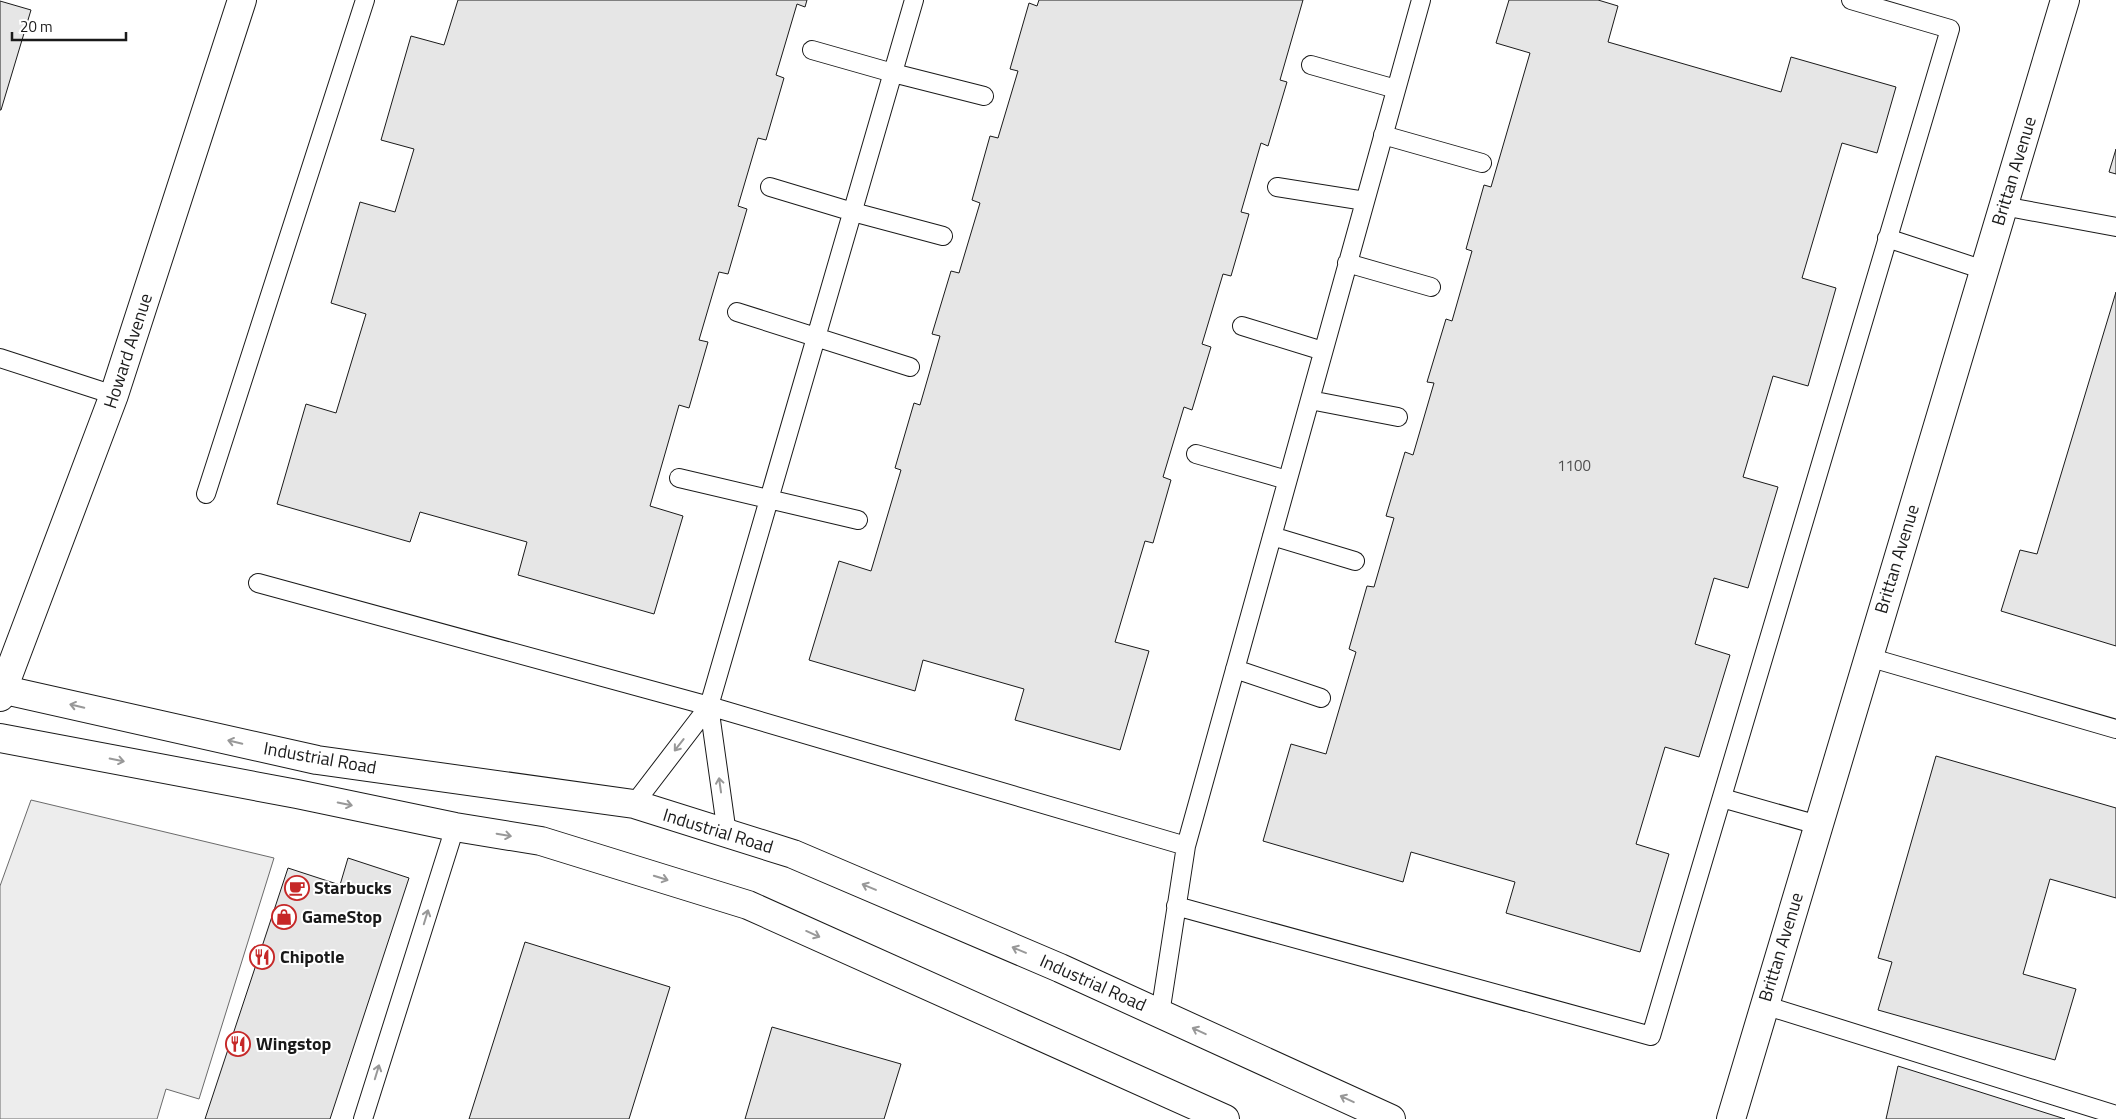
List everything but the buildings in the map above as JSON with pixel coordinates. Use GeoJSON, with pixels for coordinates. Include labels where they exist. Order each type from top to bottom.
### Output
{"type":"FeatureCollection","features":[{"type":"Feature","properties":{"kind":"main road","name":"Howard Avenue"},"geometry":{"type":"LineString","coordinates":[[1,692],[114,395],[242,0]]}},
{"type":"Feature","properties":{"kind":"main road","name":"Brittan Avenue"},"geometry":{"type":"LineString","coordinates":[[1731,1119],[2065,0]]}},
{"type":"Feature","properties":{"kind":"main road","name":"Industrial Road"},"geometry":{"type":"LineString","coordinates":[[1,692],[317,760],[634,804],[793,854],[1060,968],[1391,1119]]}},
{"type":"Feature","properties":{"kind":"main road"},"geometry":{"type":"LineString","coordinates":[[0,738],[297,794],[455,827],[541,841],[748,905],[1225,1119]]}},
{"type":"Feature","properties":{"kind":"lane"},"geometry":{"type":"LineString","coordinates":[[206,494],[365,0]]}},
{"type":"Feature","properties":{"kind":"lane"},"geometry":{"type":"LineString","coordinates":[[634,804],[709,706],[914,0]]}},
{"type":"Feature","properties":{"kind":"lane"},"geometry":{"type":"LineString","coordinates":[[1160,1014],[1186,846],[1420,0]]}},
{"type":"Feature","properties":{"kind":"lane"},"geometry":{"type":"LineString","coordinates":[[1176,906],[1651,1036],[1950,29],[1850,0]]}},
{"type":"Feature","properties":{"kind":"lane"},"geometry":{"type":"LineString","coordinates":[[812,50],[984,96]]}},
{"type":"Feature","properties":{"kind":"lane"},"geometry":{"type":"LineString","coordinates":[[1311,65],[1396,89]]}},
{"type":"Feature","properties":{"kind":"lane"},"geometry":{"type":"LineString","coordinates":[[1383,135],[1482,163]]}},
{"type":"Feature","properties":{"kind":"lane"},"geometry":{"type":"LineString","coordinates":[[770,187],[852,212],[943,236]]}},
{"type":"Feature","properties":{"kind":"lane"},"geometry":{"type":"LineString","coordinates":[[1277,187],[1365,201]]}},
{"type":"Feature","properties":{"kind":"lane"},"geometry":{"type":"LineString","coordinates":[[2003,206],[2116,227]]}},
{"type":"Feature","properties":{"kind":"lane"},"geometry":{"type":"LineString","coordinates":[[1887,238],[1984,270]]}},
{"type":"Feature","properties":{"kind":"lane"},"geometry":{"type":"LineString","coordinates":[[1347,263],[1431,287]]}},
{"type":"Feature","properties":{"kind":"lane"},"geometry":{"type":"LineString","coordinates":[[738,312],[910,367]]}},
{"type":"Feature","properties":{"kind":"lane"},"geometry":{"type":"LineString","coordinates":[[1242,326],[1323,351]]}},
{"type":"Feature","properties":{"kind":"lane"},"geometry":{"type":"LineString","coordinates":[[0,358],[114,395]]}},
{"type":"Feature","properties":{"kind":"lane"},"geometry":{"type":"LineString","coordinates":[[1310,400],[1398,417]]}},
{"type":"Feature","properties":{"kind":"lane"},"geometry":{"type":"LineString","coordinates":[[1196,454],[1288,480]]}},
{"type":"Feature","properties":{"kind":"lane"},"geometry":{"type":"LineString","coordinates":[[679,478],[858,520]]}},
{"type":"Feature","properties":{"kind":"lane"},"geometry":{"type":"LineString","coordinates":[[1272,536],[1355,561]]}},
{"type":"Feature","properties":{"kind":"lane"},"geometry":{"type":"LineString","coordinates":[[258,583],[709,706],[1186,846]]}},
{"type":"Feature","properties":{"kind":"lane"},"geometry":{"type":"LineString","coordinates":[[1868,657],[2116,729]]}},
{"type":"Feature","properties":{"kind":"lane"},"geometry":{"type":"LineString","coordinates":[[1234,669],[1321,698]]}},
{"type":"Feature","properties":{"kind":"lane"},"geometry":{"type":"LineString","coordinates":[[709,706],[727,834]]}},
{"type":"Feature","properties":{"kind":"lane"},"geometry":{"type":"LineString","coordinates":[[1722,798],[1818,826]]}},
{"type":"Feature","properties":{"kind":"lane"},"geometry":{"type":"LineString","coordinates":[[363,1119],[455,827]]}},
{"type":"Feature","properties":{"kind":"lane"},"geometry":{"type":"LineString","coordinates":[[1764,1005],[2116,1115]]}},
{"type":"Feature","properties":{"kind":"shaded area"},"geometry":{"type":"Polygon","coordinates":[[[31,800],[274,858],[199,1099],[166,1089],[157,1119],[0,1119],[0,886],[31,800]]]}},
{"type":"Feature","properties":{"kind":"place","name":"Starbucks"},"geometry":{"type":"Point","coordinates":[297,888]}},
{"type":"Feature","properties":{"kind":"place","name":"GameStop"},"geometry":{"type":"Point","coordinates":[284,917]}},
{"type":"Feature","properties":{"kind":"place","name":"Chipotle"},"geometry":{"type":"Point","coordinates":[262,957]}},
{"type":"Feature","properties":{"kind":"place","name":"Wingstop"},"geometry":{"type":"Point","coordinates":[238,1044]}}]}
